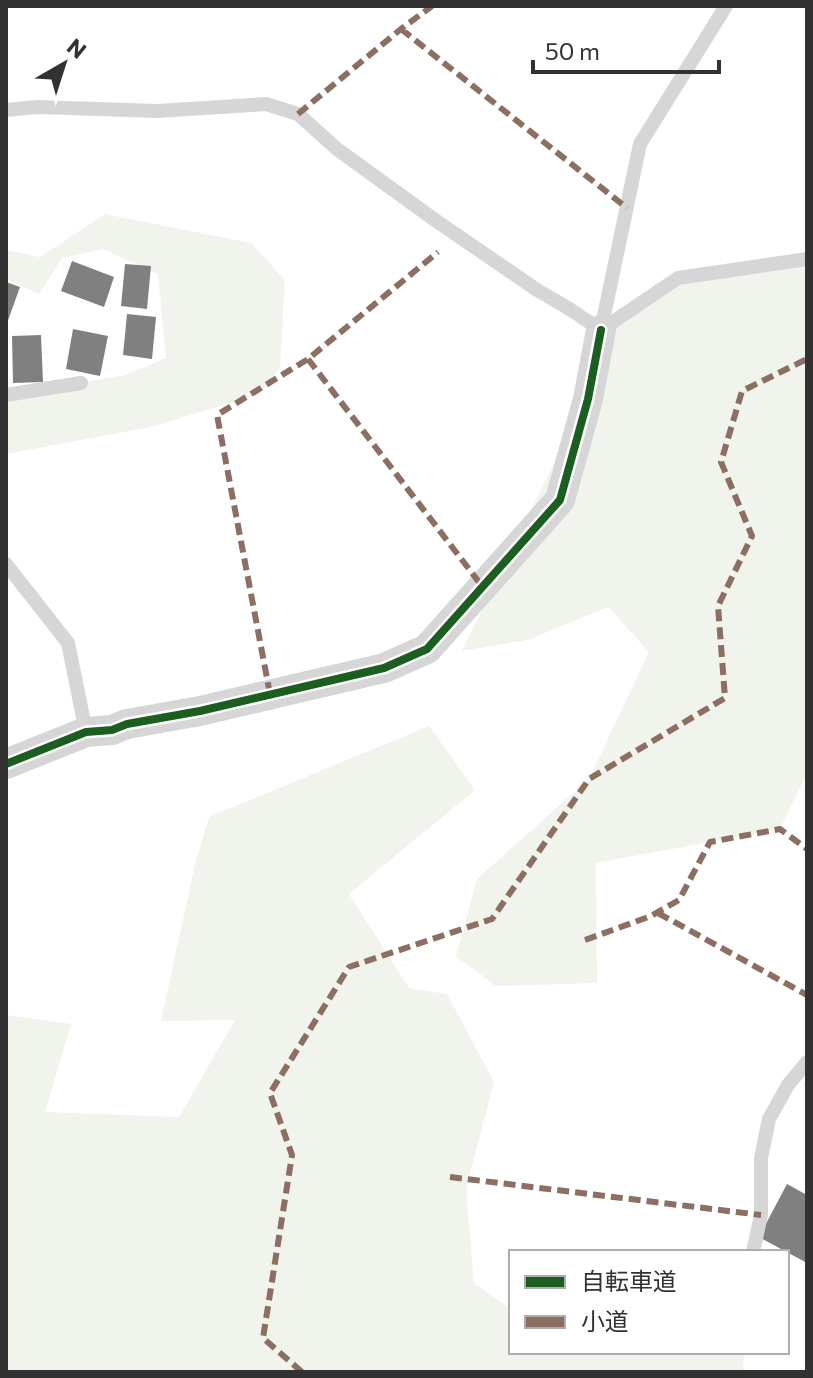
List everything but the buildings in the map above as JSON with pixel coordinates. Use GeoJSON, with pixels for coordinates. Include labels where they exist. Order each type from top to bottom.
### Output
{"type":"FeatureCollection","features":[{"type":"Feature","properties":{"kind":"street"},"geometry":{"type":"LineString","coordinates":[[6,764],[86,732],[112,730],[127,724],[200,711],[384,668],[427,649],[560,500],[588,399],[601,330]]}},
{"type":"Feature","properties":{"kind":"lane"},"geometry":{"type":"LineString","coordinates":[[601,330],[640,144],[726,6]]}},
{"type":"Feature","properties":{"kind":"lane"},"geometry":{"type":"LineString","coordinates":[[6,110],[38,107],[157,111],[266,104],[298,114],[337,149],[435,220],[601,330]]}},
{"type":"Feature","properties":{"kind":"lane"},"geometry":{"type":"LineString","coordinates":[[601,330],[678,278],[807,259]]}},
{"type":"Feature","properties":{"kind":"lane"},"geometry":{"type":"LineString","coordinates":[[6,395],[81,383]]}},
{"type":"Feature","properties":{"kind":"lane"},"geometry":{"type":"LineString","coordinates":[[7,568],[68,643],[86,732]]}},
{"type":"Feature","properties":{"kind":"lane"},"geometry":{"type":"LineString","coordinates":[[753,1250],[761,1215],[761,1158],[769,1119],[788,1085],[807,1062]]}},
{"type":"Feature","properties":{"kind":"shaded area"},"geometry":{"type":"Polygon","coordinates":[[[105,214],[251,243],[285,280],[280,368],[259,394],[151,427],[6,454],[6,395],[126,375],[166,358],[158,274],[103,249],[62,258],[39,294],[6,279],[6,250],[40,257],[105,214]]]}},
{"type":"Feature","properties":{"kind":"shaded area"},"geometry":{"type":"Polygon","coordinates":[[[807,259],[807,774],[780,829],[596,863],[597,983],[496,986],[456,956],[477,879],[589,779],[649,652],[608,607],[528,640],[462,651],[594,381],[601,330],[692,276],[807,259]]]}},
{"type":"Feature","properties":{"kind":"shaded area"},"geometry":{"type":"Polygon","coordinates":[[[429,726],[475,790],[349,894],[409,988],[447,994],[494,1082],[466,1189],[474,1283],[509,1308],[509,1354],[744,1354],[743,1372],[6,1372],[6,1015],[71,1024],[45,1112],[179,1117],[235,1020],[161,1021],[195,864],[209,817],[429,726]]]}},
{"type":"Feature","properties":{"kind":"marked path"},"geometry":{"type":"LineString","coordinates":[[298,114],[432,6]]}},
{"type":"Feature","properties":{"kind":"marked path"},"geometry":{"type":"LineString","coordinates":[[401,29],[627,208]]}},
{"type":"Feature","properties":{"kind":"marked path"},"geometry":{"type":"LineString","coordinates":[[270,694],[217,415],[308,359],[438,252]]}},
{"type":"Feature","properties":{"kind":"marked path"},"geometry":{"type":"LineString","coordinates":[[308,359],[482,586]]}},
{"type":"Feature","properties":{"kind":"marked path"},"geometry":{"type":"LineString","coordinates":[[302,1372],[263,1338],[292,1155],[270,1093],[349,967],[492,919],[589,779],[725,698],[718,606],[752,536],[721,462],[742,391],[807,359]]}},
{"type":"Feature","properties":{"kind":"marked path"},"geometry":{"type":"LineString","coordinates":[[585,940],[651,916],[679,900],[710,842],[780,829],[807,849]]}},
{"type":"Feature","properties":{"kind":"marked path"},"geometry":{"type":"LineString","coordinates":[[658,913],[807,995]]}},
{"type":"Feature","properties":{"kind":"marked path"},"geometry":{"type":"LineString","coordinates":[[450,1177],[761,1215]]}},
{"type":"Feature","properties":{"kind":"cycle path"},"geometry":{"type":"LineString","coordinates":[[6,764],[86,732],[112,730],[127,724],[200,711],[384,668],[427,649],[560,500],[588,399],[601,330]]}}]}
